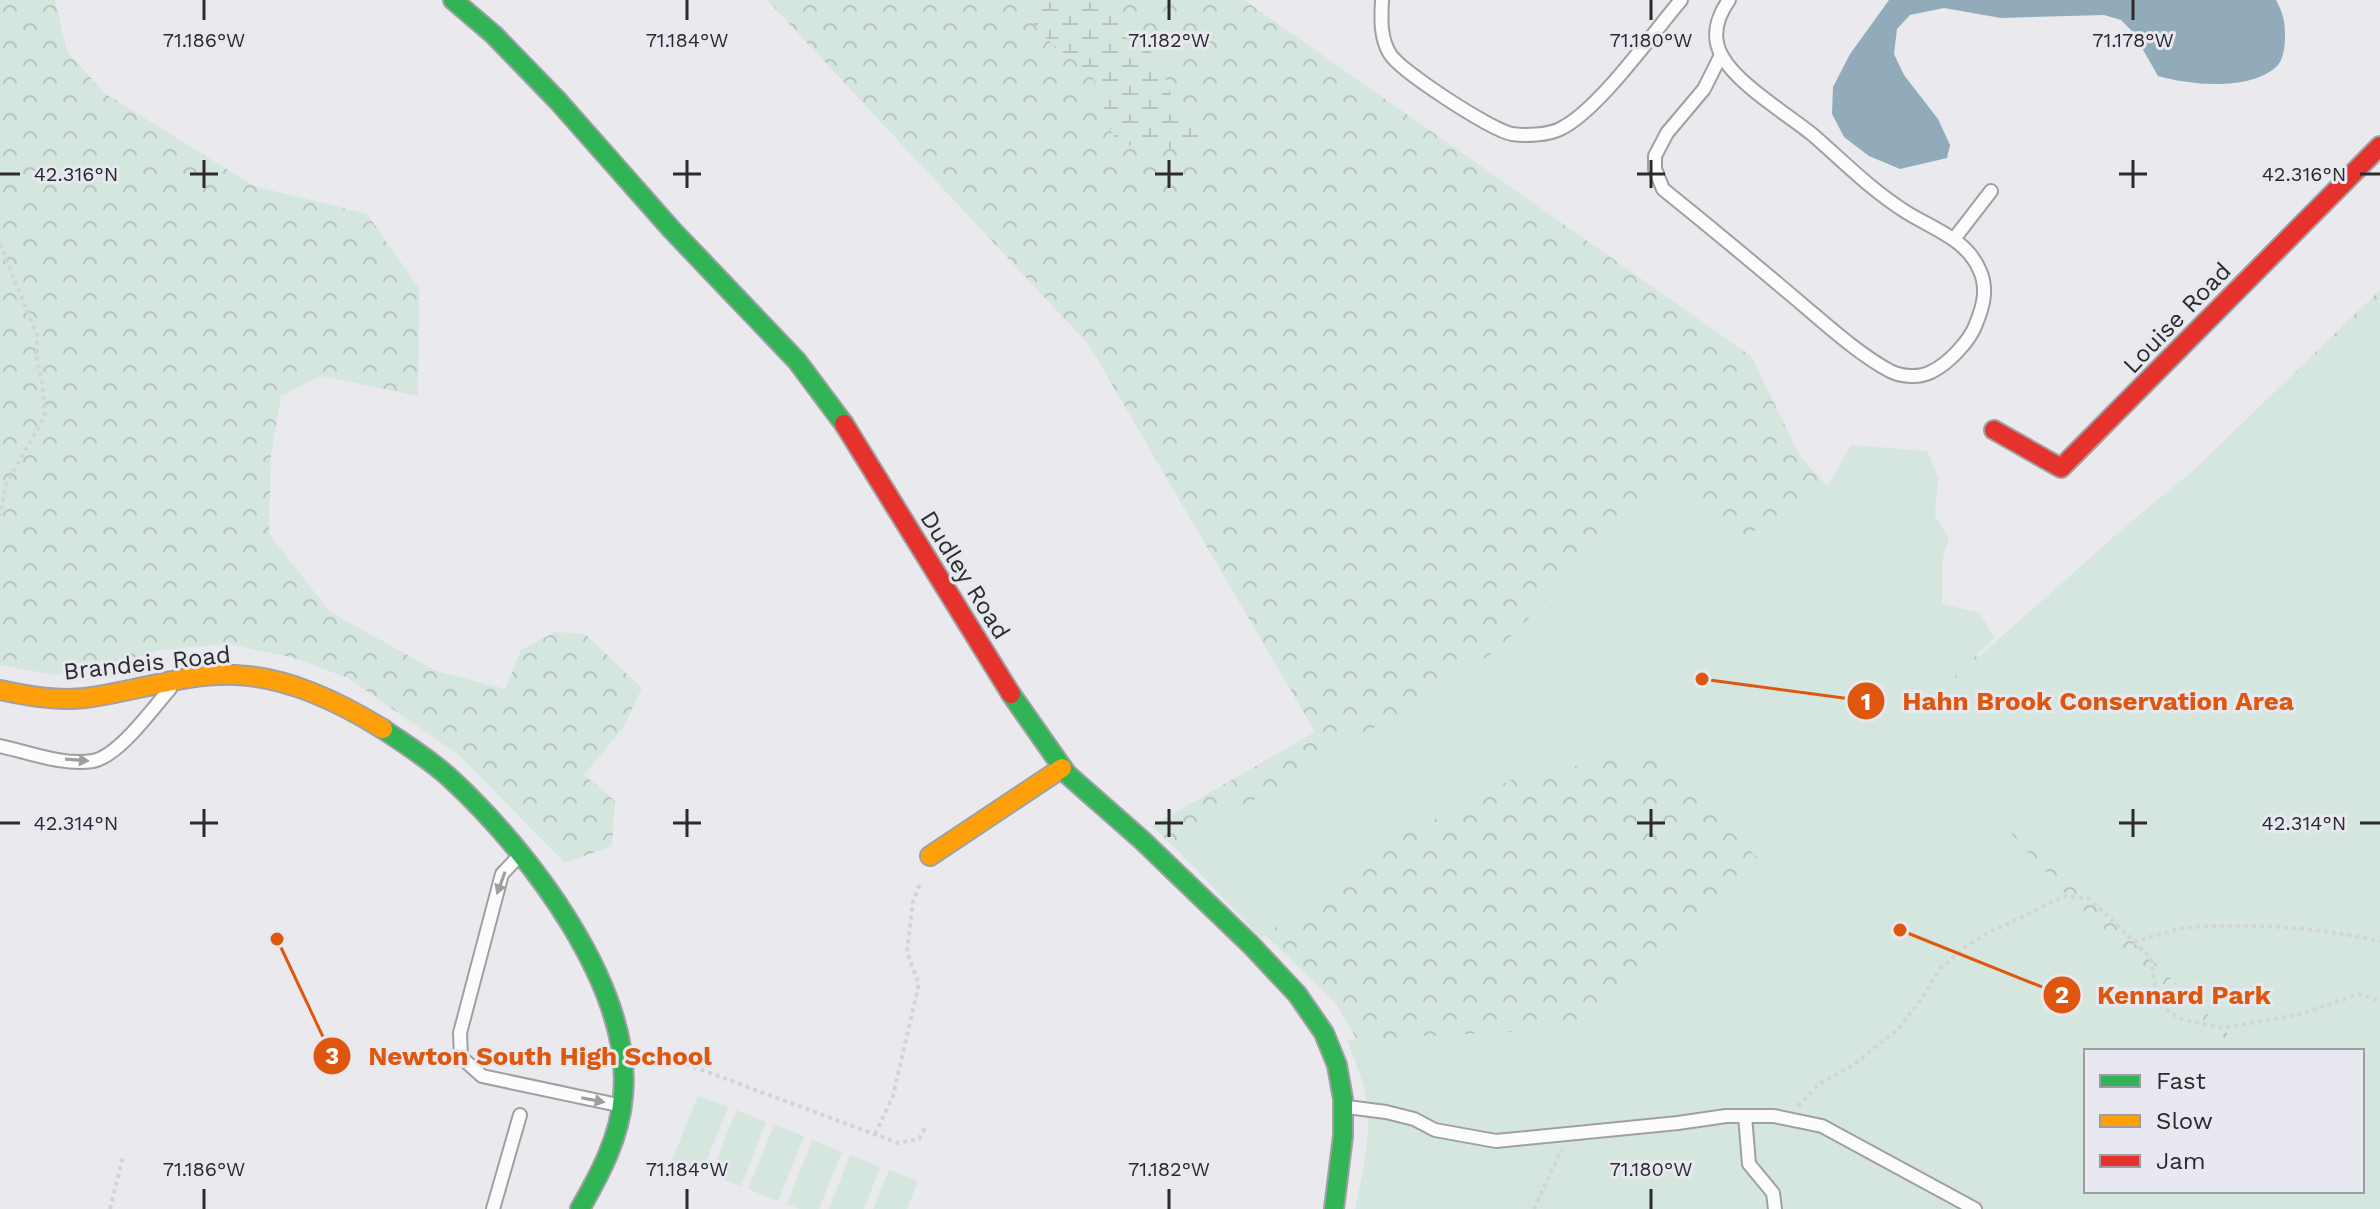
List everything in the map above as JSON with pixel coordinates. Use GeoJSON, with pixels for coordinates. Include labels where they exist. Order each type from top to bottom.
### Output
{"type":"FeatureCollection","features":[{"type":"Feature","properties":{"kind":"street","name":"Dudley Road"},"geometry":{"type":"LineString","coordinates":[[453,0],[526,68],[672,230],[797,361],[846,427],[1026,719],[1062,768],[1089,796],[1143,841],[1297,994],[1324,1033],[1337,1065],[1343,1107],[1343,1136],[1334,1209]]}},
{"type":"Feature","properties":{"kind":"street","name":"Louise Road"},"geometry":{"type":"LineString","coordinates":[[1994,430],[2061,468],[2380,146]]}},
{"type":"Feature","properties":{"kind":"street","name":"Brandeis Road"},"geometry":{"type":"LineString","coordinates":[[0,690],[27,696],[82,699],[178,680],[215,676],[254,677],[301,687],[365,717],[447,775],[521,853],[578,938],[604,988],[620,1034],[624,1081],[622,1106],[612,1144],[580,1209]]}},
{"type":"Feature","properties":{"kind":"street"},"geometry":{"type":"LineString","coordinates":[[930,856],[1062,768]]}},
{"type":"Feature","properties":{"kind":"lane"},"geometry":{"type":"LineString","coordinates":[[1382,0],[1383,40],[1391,56],[1492,127],[1512,134],[1533,134],[1556,131],[1577,120],[1681,0]]}},
{"type":"Feature","properties":{"kind":"lane"},"geometry":{"type":"LineString","coordinates":[[1721,55],[1704,89],[1667,133],[1655,156],[1655,169],[1663,189],[1838,334],[1891,372],[1910,376],[1931,372],[1950,358],[1974,330],[1983,307],[1985,291],[1981,272],[1969,252],[1954,239],[1907,213],[1864,183],[1812,135],[1737,75],[1721,55],[1715,33],[1719,14],[1729,0]]}},
{"type":"Feature","properties":{"kind":"lane"},"geometry":{"type":"LineString","coordinates":[[1954,239],[1991,191]]}},
{"type":"Feature","properties":{"kind":"lane"},"geometry":{"type":"LineString","coordinates":[[0,746],[76,761],[102,758],[119,745],[178,680]]}},
{"type":"Feature","properties":{"kind":"lane"},"geometry":{"type":"LineString","coordinates":[[521,853],[502,874],[460,1033],[461,1057],[482,1076],[622,1106]]}},
{"type":"Feature","properties":{"kind":"lane"},"geometry":{"type":"LineString","coordinates":[[1343,1107],[1386,1112],[1414,1119],[1435,1130],[1496,1141],[1745,1116],[1784,1118],[1822,1126],[1975,1209]]}},
{"type":"Feature","properties":{"kind":"lane"},"geometry":{"type":"LineString","coordinates":[[493,1209],[520,1115]]}},
{"type":"Feature","properties":{"kind":"lane"},"geometry":{"type":"LineString","coordinates":[[1745,1116],[1749,1164],[1773,1193],[1775,1209]]}},
{"type":"Feature","properties":{"kind":"path"},"geometry":{"type":"LineString","coordinates":[[0,244],[37,335],[37,361],[45,416],[6,484],[0,516]]}},
{"type":"Feature","properties":{"kind":"path"},"geometry":{"type":"LineString","coordinates":[[875,1134],[893,1096],[919,984],[907,952],[913,901],[930,856]]}},
{"type":"Feature","properties":{"kind":"path"},"geometry":{"type":"LineString","coordinates":[[1784,1118],[1819,1084],[1853,1065],[1899,1028],[1939,970],[1964,948],[2036,908],[2065,896],[2090,899],[2150,957],[2159,1005],[2181,1019],[2223,1028],[2301,1014],[2359,994],[2380,1001]]}},
{"type":"Feature","properties":{"kind":"path"},"geometry":{"type":"LineString","coordinates":[[2134,942],[2191,927],[2326,931],[2380,941]]}},
{"type":"Feature","properties":{"kind":"path"},"geometry":{"type":"LineString","coordinates":[[645,1068],[651,1059],[662,1055],[898,1143],[919,1139],[925,1128]]}},
{"type":"Feature","properties":{"kind":"path"},"geometry":{"type":"LineString","coordinates":[[1534,1209],[1570,1133]]}},
{"type":"Feature","properties":{"kind":"path"},"geometry":{"type":"LineString","coordinates":[[110,1209],[123,1157]]}},
{"type":"Feature","properties":{"kind":"green space"},"geometry":{"type":"Polygon","coordinates":[[[0,0],[55,0],[67,51],[104,93],[254,186],[367,214],[419,288],[418,396],[321,376],[281,396],[271,455],[269,534],[330,612],[436,671],[505,689],[521,650],[555,632],[585,634],[642,688],[623,728],[584,775],[615,801],[612,846],[565,863],[459,755],[348,678],[294,658],[228,644],[160,650],[115,664],[55,675],[0,665],[0,0]]]}},
{"type":"Feature","properties":{"kind":"green space"},"geometry":{"type":"Polygon","coordinates":[[[767,0],[1244,0],[1751,356],[1800,456],[1989,668],[2380,290],[2380,1209],[1548,1209],[1387,1091],[1335,1002],[1152,826],[1315,732],[1089,345],[767,0]]]}},
{"type":"Feature","properties":{"kind":"green space"},"geometry":{"type":"Polygon","coordinates":[[[1030,0],[1086,0],[1102,7],[1153,54],[1173,101],[1204,139],[1197,151],[1123,145],[1111,131],[1094,79],[1040,31],[1032,21],[1030,0]]]}},
{"type":"Feature","properties":{"kind":"green space"},"geometry":{"type":"Polygon","coordinates":[[[2380,300],[2380,1183],[2364,1168],[2364,1049],[2243,1049],[1926,739],[2063,891],[2233,1049],[2084,1049],[2084,1193],[2364,1193],[2364,1171],[2380,1186],[2380,1209],[1355,1209],[1368,1119],[1362,1083],[1347,1040],[1585,1028],[1765,865],[1647,751],[1513,779],[1388,843],[1261,938],[1175,847],[1497,650],[1670,476],[1736,540],[1821,498],[1851,445],[1927,451],[1938,477],[1935,516],[1949,538],[1942,562],[1942,604],[1980,613],[1994,638],[1924,706],[2119,532],[2318,367],[2380,300]]]}},
{"type":"Feature","properties":{"kind":"green space"},"geometry":{"type":"Polygon","coordinates":[[[698,1096],[728,1107],[702,1172],[672,1160],[698,1096]]]}},
{"type":"Feature","properties":{"kind":"green space"},"geometry":{"type":"Polygon","coordinates":[[[736,1110],[766,1122],[741,1186],[711,1175],[736,1110]]]}},
{"type":"Feature","properties":{"kind":"green space"},"geometry":{"type":"Polygon","coordinates":[[[774,1125],[804,1136],[778,1201],[748,1189],[774,1125]]]}},
{"type":"Feature","properties":{"kind":"green space"},"geometry":{"type":"Polygon","coordinates":[[[812,1140],[842,1152],[819,1209],[799,1209],[787,1204],[812,1140]]]}},
{"type":"Feature","properties":{"kind":"green space"},"geometry":{"type":"Polygon","coordinates":[[[850,1155],[880,1167],[864,1209],[829,1209],[850,1155]]]}},
{"type":"Feature","properties":{"kind":"green space"},"geometry":{"type":"Polygon","coordinates":[[[889,1170],[918,1181],[907,1209],[873,1209],[889,1170]]]}},
{"type":"Feature","properties":{"kind":"water"},"geometry":{"type":"Polygon","coordinates":[[[1889,0],[2276,0],[2284,21],[2283,55],[2278,65],[2267,74],[2237,83],[2203,84],[2158,76],[2133,32],[2121,20],[2104,15],[2001,18],[1944,8],[1910,15],[1897,29],[1894,54],[1904,75],[1938,119],[1950,145],[1947,158],[1900,169],[1869,156],[1844,137],[1832,114],[1833,87],[1850,54],[1889,0]]]}},
{"type":"Feature","properties":{"kind":"traffic: fast"},"geometry":{"type":"LineString","coordinates":[[453,0],[494,35],[558,101],[672,230],[797,361],[844,424]]}},
{"type":"Feature","properties":{"kind":"traffic: fast"},"geometry":{"type":"LineString","coordinates":[[1011,694],[1067,774],[1143,841],[1251,945],[1297,994],[1324,1033],[1337,1065],[1343,1099],[1343,1136],[1334,1209]]}},
{"type":"Feature","properties":{"kind":"traffic: fast"},"geometry":{"type":"LineString","coordinates":[[383,729],[443,772],[512,843],[570,923],[594,967],[612,1010],[622,1054],[621,1111],[602,1169],[580,1209]]}},
{"type":"Feature","properties":{"kind":"traffic: slow"},"geometry":{"type":"LineString","coordinates":[[0,690],[74,699],[197,677],[255,677],[312,693],[349,709],[383,729]]}},
{"type":"Feature","properties":{"kind":"traffic: slow"},"geometry":{"type":"LineString","coordinates":[[930,856],[1062,768]]}},
{"type":"Feature","properties":{"kind":"traffic: jam"},"geometry":{"type":"LineString","coordinates":[[1994,430],[2061,468],[2380,146]]}},
{"type":"Feature","properties":{"kind":"traffic: jam"},"geometry":{"type":"LineString","coordinates":[[844,424],[1011,694]]}},
{"type":"Feature","properties":{"kind":"place","name":"Hahn Brook Conservation Area"},"geometry":{"type":"Point","coordinates":[1702,679]}},
{"type":"Feature","properties":{"kind":"place","name":"Kennard Park"},"geometry":{"type":"Point","coordinates":[1900,930]}},
{"type":"Feature","properties":{"kind":"place","name":"Newton South High School"},"geometry":{"type":"Point","coordinates":[277,939]}}]}
